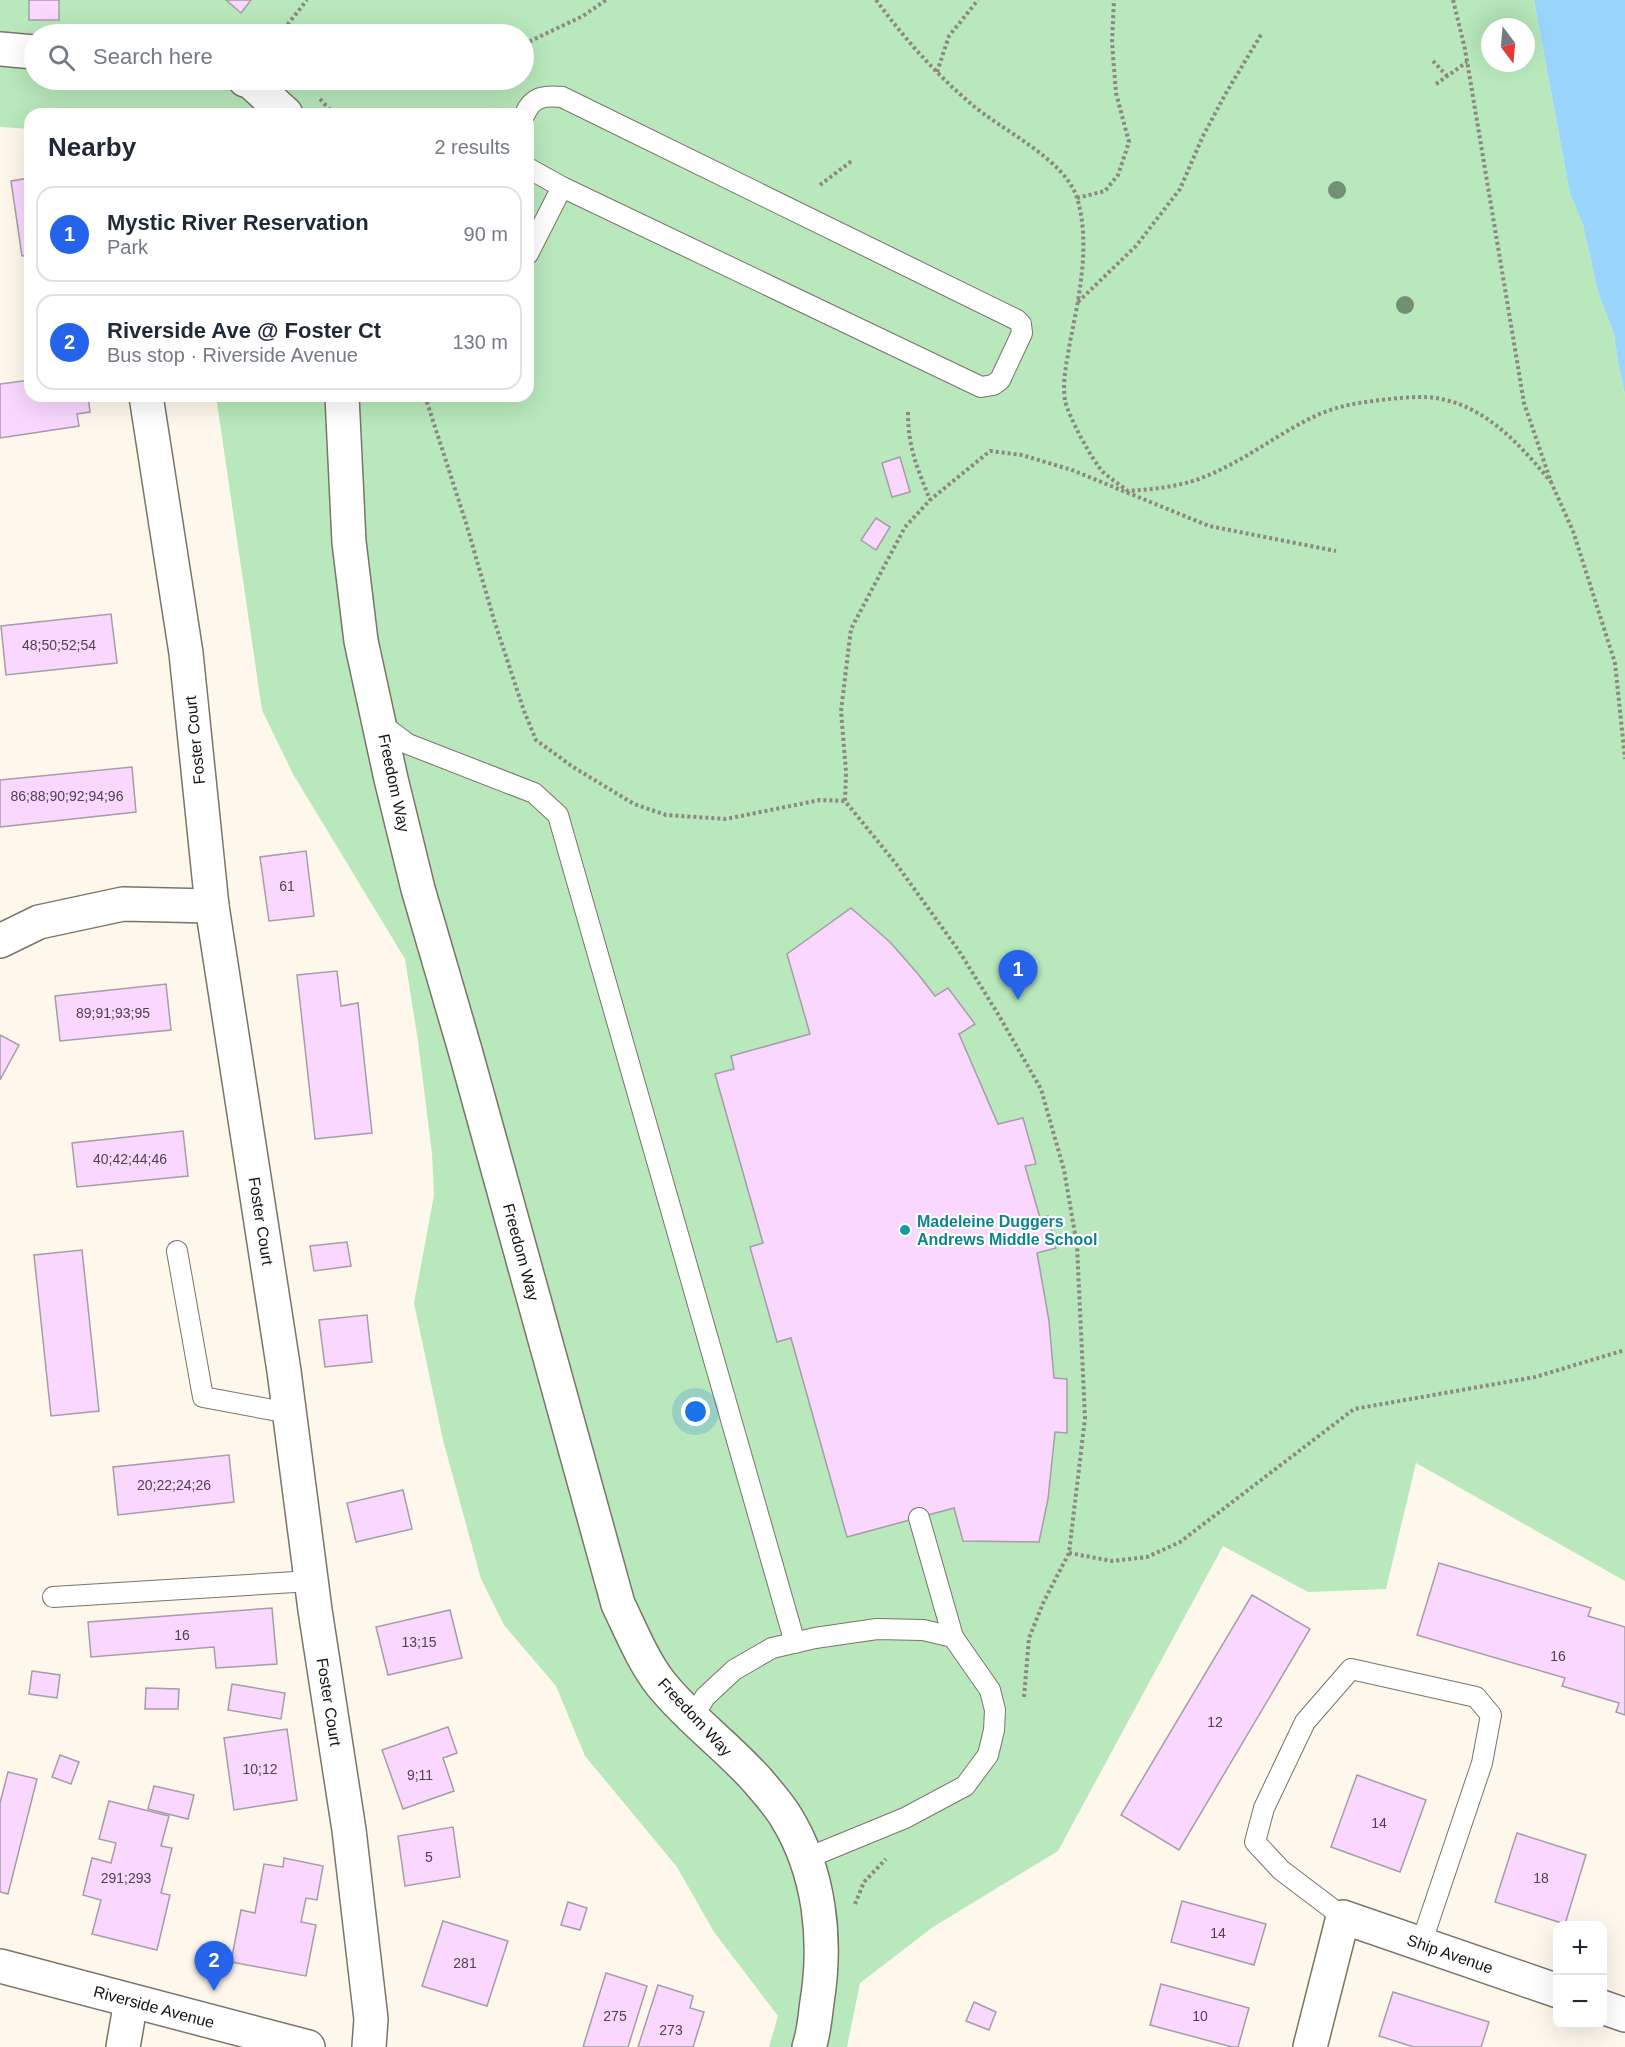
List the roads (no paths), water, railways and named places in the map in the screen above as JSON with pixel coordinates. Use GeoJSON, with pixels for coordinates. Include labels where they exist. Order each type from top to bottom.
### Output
{"type":"FeatureCollection","features":[{"type":"Feature","properties":{"kind":"street"},"geometry":{"type":"LineString","coordinates":[[0,49],[24,51]]}},
{"type":"Feature","properties":{"kind":"street"},"geometry":{"type":"LineString","coordinates":[[260,90],[279,108]]}},
{"type":"Feature","properties":{"kind":"street","name":"Foster Court"},"geometry":{"type":"LineString","coordinates":[[147,402],[186,652],[212,906],[289,1413],[311,1581],[349,1830],[371,2019],[369,2047]]}},
{"type":"Feature","properties":{"kind":"street","name":"Freedom Way"},"geometry":{"type":"LineString","coordinates":[[342,402],[349,542],[361,641],[381,724],[391,779],[418,889],[465,1050],[618,1604],[638,1646],[660,1683],[692,1719],[756,1779],[786,1816],[805,1858],[818,1905],[822,1942],[821,1982],[809,2047]]}},
{"type":"Feature","properties":{"kind":"street"},"geometry":{"type":"LineString","coordinates":[[0,941],[39,922],[123,904],[212,906]]}},
{"type":"Feature","properties":{"kind":"street"},"geometry":{"type":"LineString","coordinates":[[1310,2047],[1343,1917]]}},
{"type":"Feature","properties":{"kind":"street","name":"Ship Avenue"},"geometry":{"type":"LineString","coordinates":[[1343,1917],[1553,1990]]}},
{"type":"Feature","properties":{"kind":"street","name":"Riverside Avenue"},"geometry":{"type":"LineString","coordinates":[[0,1966],[303,2046]]}},
{"type":"Feature","properties":{"kind":"street"},"geometry":{"type":"LineString","coordinates":[[123,2047],[131,2001]]}},
{"type":"Feature","properties":{"kind":"street"},"geometry":{"type":"LineString","coordinates":[[1607,2009],[1625,2015]]}},
{"type":"Feature","properties":{"kind":"lane"},"geometry":{"type":"LineString","coordinates":[[527,108],[535,99],[547,95],[562,97],[1017,320],[1021,324],[1022,333],[1000,380],[993,385],[981,387],[562,187],[534,171]]}},
{"type":"Feature","properties":{"kind":"lane"},"geometry":{"type":"LineString","coordinates":[[534,242],[562,187]]}},
{"type":"Feature","properties":{"kind":"lane"},"geometry":{"type":"LineString","coordinates":[[381,724],[408,744],[534,793],[558,815],[795,1643]]}},
{"type":"Feature","properties":{"kind":"lane"},"geometry":{"type":"LineString","coordinates":[[177,1251],[203,1397],[289,1413]]}},
{"type":"Feature","properties":{"kind":"lane"},"geometry":{"type":"LineString","coordinates":[[805,1858],[905,1818],[965,1786],[988,1755],[994,1730],[995,1710],[990,1690],[953,1637],[919,1518]]}},
{"type":"Feature","properties":{"kind":"lane"},"geometry":{"type":"LineString","coordinates":[[53,1597],[311,1581]]}},
{"type":"Feature","properties":{"kind":"lane"},"geometry":{"type":"LineString","coordinates":[[692,1719],[705,1696],[734,1670],[772,1648],[877,1629],[923,1630],[953,1637]]}},
{"type":"Feature","properties":{"kind":"lane"},"geometry":{"type":"LineString","coordinates":[[1343,1917],[1281,1870],[1255,1842],[1264,1808],[1305,1722],[1352,1669],[1476,1697],[1491,1715],[1482,1763],[1421,1944]]}},
{"type":"Feature","properties":{"kind":"water"},"geometry":{"type":"Polygon","coordinates":[[[1534,0],[1625,0],[1625,395],[1614,334],[1598,292],[1583,225],[1570,194],[1534,0]]]}},
{"type":"Feature","properties":{"kind":"place","name":"Mystic River Reservation"},"geometry":{"type":"Point","coordinates":[1018,1000]}},
{"type":"Feature","properties":{"kind":"place","name":"Madeleine Duggers Andrews Middle School"},"geometry":{"type":"Point","coordinates":[905,1230]}},
{"type":"Feature","properties":{"kind":"place","name":"Riverside Ave @ Foster Ct"},"geometry":{"type":"Point","coordinates":[214,1991]}}]}
